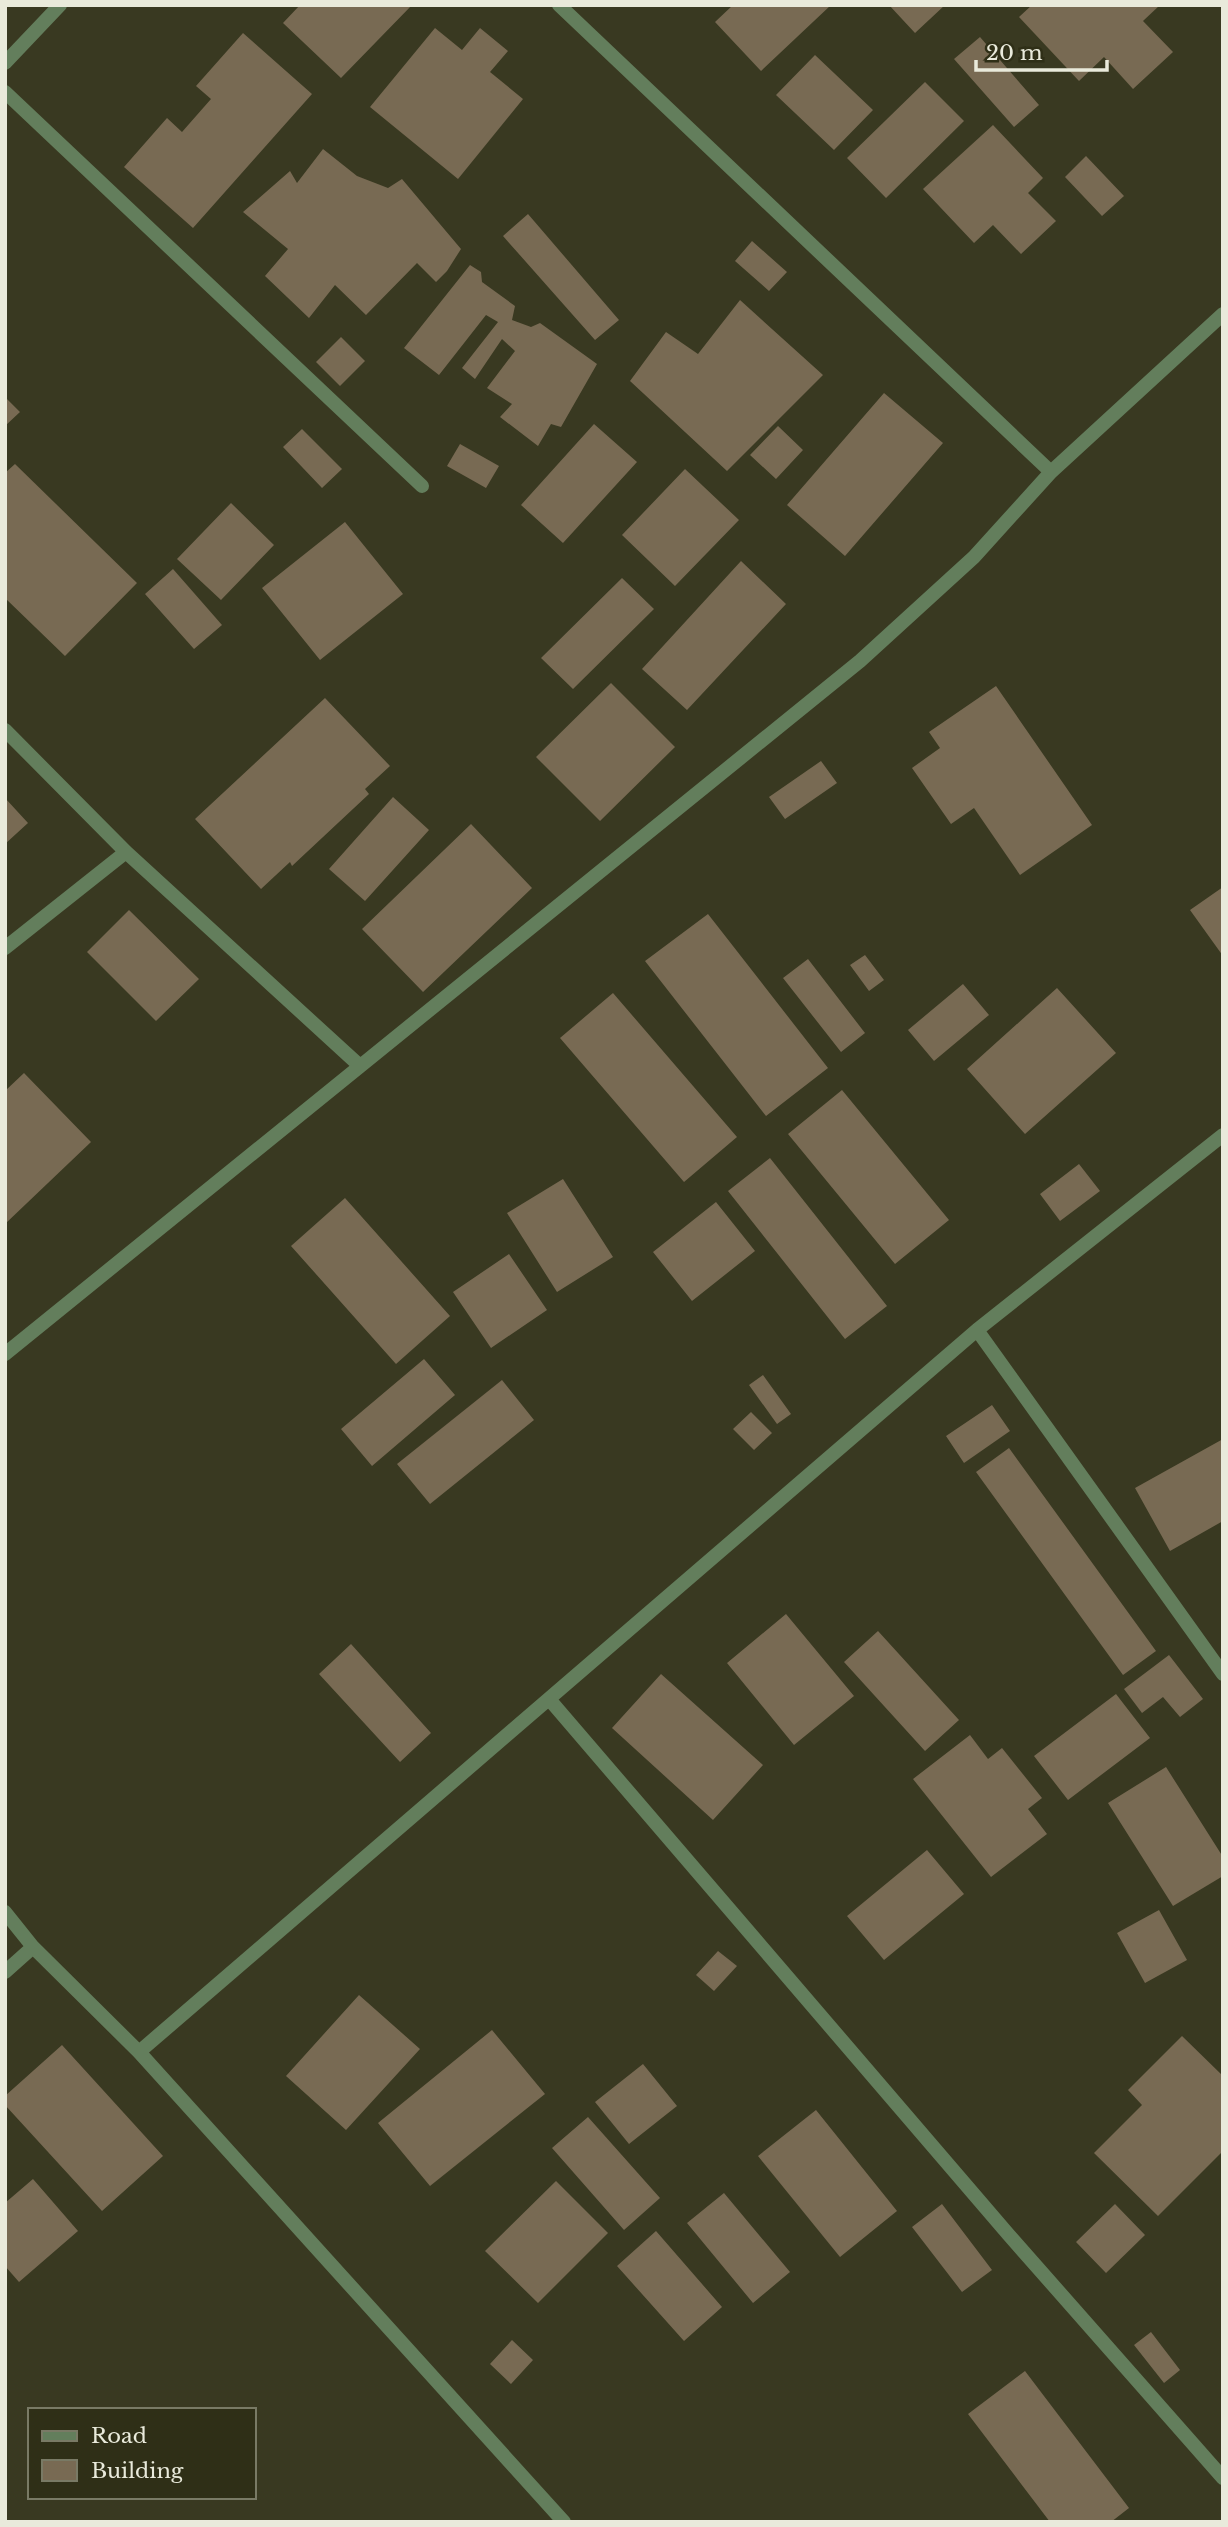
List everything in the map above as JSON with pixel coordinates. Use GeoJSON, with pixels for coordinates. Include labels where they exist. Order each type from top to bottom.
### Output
{"type":"FeatureCollection","features":[{"type":"Feature","properties":{"kind":"street"},"geometry":{"type":"LineString","coordinates":[[5,63],[60,5]]}},
{"type":"Feature","properties":{"kind":"street"},"geometry":{"type":"LineString","coordinates":[[559,5],[1051,472]]}},
{"type":"Feature","properties":{"kind":"street"},"geometry":{"type":"LineString","coordinates":[[5,92],[422,486]]}},
{"type":"Feature","properties":{"kind":"street"},"geometry":{"type":"LineString","coordinates":[[5,1354],[860,661],[974,557],[1051,472],[1223,314]]}},
{"type":"Feature","properties":{"kind":"street"},"geometry":{"type":"LineString","coordinates":[[5,730],[126,852],[360,1066]]}},
{"type":"Feature","properties":{"kind":"street"},"geometry":{"type":"LineString","coordinates":[[5,948],[126,852]]}},
{"type":"Feature","properties":{"kind":"street"},"geometry":{"type":"LineString","coordinates":[[139,2052],[976,1330],[1223,1135]]}},
{"type":"Feature","properties":{"kind":"street"},"geometry":{"type":"LineString","coordinates":[[976,1330],[1223,1674]]}},
{"type":"Feature","properties":{"kind":"street"},"geometry":{"type":"LineString","coordinates":[[549,1699],[1008,2234],[1223,2478]]}},
{"type":"Feature","properties":{"kind":"street"},"geometry":{"type":"LineString","coordinates":[[5,1912],[33,1947],[139,2052],[564,2522]]}},
{"type":"Feature","properties":{"kind":"street"},"geometry":{"type":"LineString","coordinates":[[5,1972],[33,1947]]}},
{"type":"Feature","properties":{"kind":"building"},"geometry":{"type":"Polygon","coordinates":[[[300,5],[412,5],[341,78],[283,23],[300,5]]]}},
{"type":"Feature","properties":{"kind":"building"},"geometry":{"type":"Polygon","coordinates":[[[733,5],[831,5],[761,71],[715,22],[733,5]]]}},
{"type":"Feature","properties":{"kind":"building"},"geometry":{"type":"Polygon","coordinates":[[[889,5],[945,5],[915,33],[889,5]]]}},
{"type":"Feature","properties":{"kind":"building"},"geometry":{"type":"Polygon","coordinates":[[[1032,5],[1160,5],[1143,21],[1173,52],[1133,89],[1104,57],[1079,81],[1019,17],[1032,5]]]}},
{"type":"Feature","properties":{"kind":"building"},"geometry":{"type":"Polygon","coordinates":[[[435,28],[462,50],[480,28],[508,51],[490,72],[523,99],[458,179],[370,107],[435,28]]]}},
{"type":"Feature","properties":{"kind":"building"},"geometry":{"type":"Polygon","coordinates":[[[243,33],[312,94],[193,228],[124,167],[167,118],[182,132],[211,99],[196,86],[243,33]]]}},
{"type":"Feature","properties":{"kind":"building"},"geometry":{"type":"Polygon","coordinates":[[[980,37],[1039,105],[1014,127],[954,59],[980,37]]]}},
{"type":"Feature","properties":{"kind":"building"},"geometry":{"type":"Polygon","coordinates":[[[815,55],[873,110],[834,150],[776,95],[815,55]]]}},
{"type":"Feature","properties":{"kind":"building"},"geometry":{"type":"Polygon","coordinates":[[[925,82],[964,121],[886,198],[847,158],[925,82]]]}},
{"type":"Feature","properties":{"kind":"building"},"geometry":{"type":"Polygon","coordinates":[[[993,125],[1043,178],[1028,193],[1056,221],[1021,254],[993,225],[974,243],[923,189],[993,125]]]}},
{"type":"Feature","properties":{"kind":"building"},"geometry":{"type":"Polygon","coordinates":[[[323,149],[357,176],[388,188],[402,179],[461,249],[447,271],[436,282],[417,263],[366,315],[335,285],[309,318],[265,276],[288,249],[243,212],[290,171],[297,183],[323,149]]]}},
{"type":"Feature","properties":{"kind":"building"},"geometry":{"type":"Polygon","coordinates":[[[1086,156],[1124,196],[1102,216],[1065,177],[1086,156]]]}},
{"type":"Feature","properties":{"kind":"building"},"geometry":{"type":"Polygon","coordinates":[[[528,214],[619,320],[595,340],[503,236],[528,214]]]}},
{"type":"Feature","properties":{"kind":"building"},"geometry":{"type":"Polygon","coordinates":[[[752,241],[787,272],[769,291],[735,261],[752,241]]]}},
{"type":"Feature","properties":{"kind":"building"},"geometry":{"type":"Polygon","coordinates":[[[470,265],[481,272],[482,282],[515,306],[512,320],[531,327],[540,323],[597,364],[561,427],[551,424],[538,446],[500,417],[512,404],[487,388],[515,351],[502,339],[475,379],[462,368],[498,322],[486,315],[439,375],[404,348],[470,265]]]}},
{"type":"Feature","properties":{"kind":"building"},"geometry":{"type":"Polygon","coordinates":[[[740,300],[823,375],[727,471],[630,381],[666,332],[698,354],[740,300]]]}},
{"type":"Feature","properties":{"kind":"building"},"geometry":{"type":"Polygon","coordinates":[[[341,337],[365,361],[340,386],[316,362],[341,337]]]}},
{"type":"Feature","properties":{"kind":"building"},"geometry":{"type":"Polygon","coordinates":[[[884,393],[943,443],[845,556],[787,505],[884,393]]]}},
{"type":"Feature","properties":{"kind":"building"},"geometry":{"type":"Polygon","coordinates":[[[5,397],[20,412],[5,426],[5,397]]]}},
{"type":"Feature","properties":{"kind":"building"},"geometry":{"type":"Polygon","coordinates":[[[594,424],[637,462],[563,543],[521,505],[594,424]]]}},
{"type":"Feature","properties":{"kind":"building"},"geometry":{"type":"Polygon","coordinates":[[[778,426],[803,450],[776,479],[750,455],[778,426]]]}},
{"type":"Feature","properties":{"kind":"building"},"geometry":{"type":"Polygon","coordinates":[[[302,429],[342,469],[322,488],[283,447],[302,429]]]}},
{"type":"Feature","properties":{"kind":"building"},"geometry":{"type":"Polygon","coordinates":[[[460,444],[499,466],[486,488],[447,466],[460,444]]]}},
{"type":"Feature","properties":{"kind":"building"},"geometry":{"type":"Polygon","coordinates":[[[15,464],[137,583],[65,656],[5,598],[5,473],[15,464]]]}},
{"type":"Feature","properties":{"kind":"building"},"geometry":{"type":"Polygon","coordinates":[[[685,469],[739,520],[675,586],[622,535],[685,469]]]}},
{"type":"Feature","properties":{"kind":"building"},"geometry":{"type":"Polygon","coordinates":[[[231,503],[274,545],[221,600],[177,559],[231,503]]]}},
{"type":"Feature","properties":{"kind":"building"},"geometry":{"type":"Polygon","coordinates":[[[345,522],[403,594],[320,660],[262,588],[345,522]]]}},
{"type":"Feature","properties":{"kind":"building"},"geometry":{"type":"Polygon","coordinates":[[[741,561],[786,604],[687,710],[642,669],[741,561]]]}},
{"type":"Feature","properties":{"kind":"building"},"geometry":{"type":"Polygon","coordinates":[[[173,569],[222,625],[194,649],[145,594],[173,569]]]}},
{"type":"Feature","properties":{"kind":"building"},"geometry":{"type":"Polygon","coordinates":[[[622,578],[654,609],[573,689],[541,658],[622,578]]]}},
{"type":"Feature","properties":{"kind":"building"},"geometry":{"type":"Polygon","coordinates":[[[611,683],[675,747],[600,821],[536,757],[611,683]]]}},
{"type":"Feature","properties":{"kind":"building"},"geometry":{"type":"Polygon","coordinates":[[[996,686],[1092,825],[1020,875],[974,808],[951,824],[912,768],[940,748],[929,732],[996,686]]]}},
{"type":"Feature","properties":{"kind":"building"},"geometry":{"type":"Polygon","coordinates":[[[325,698],[390,766],[365,789],[369,794],[292,866],[290,862],[261,889],[195,819],[325,698]]]}},
{"type":"Feature","properties":{"kind":"building"},"geometry":{"type":"Polygon","coordinates":[[[821,761],[837,783],[785,819],[769,797],[821,761]]]}},
{"type":"Feature","properties":{"kind":"building"},"geometry":{"type":"Polygon","coordinates":[[[393,797],[429,830],[365,901],[329,869],[393,797]]]}},
{"type":"Feature","properties":{"kind":"building"},"geometry":{"type":"Polygon","coordinates":[[[5,798],[28,823],[5,844],[5,798]]]}},
{"type":"Feature","properties":{"kind":"building"},"geometry":{"type":"Polygon","coordinates":[[[471,824],[532,888],[423,992],[362,929],[471,824]]]}},
{"type":"Feature","properties":{"kind":"building"},"geometry":{"type":"Polygon","coordinates":[[[1223,887],[1223,956],[1190,910],[1223,887]]]}},
{"type":"Feature","properties":{"kind":"building"},"geometry":{"type":"Polygon","coordinates":[[[129,910],[199,979],[156,1021],[87,952],[129,910]]]}},
{"type":"Feature","properties":{"kind":"building"},"geometry":{"type":"Polygon","coordinates":[[[708,914],[828,1068],[766,1116],[645,961],[708,914]]]}},
{"type":"Feature","properties":{"kind":"building"},"geometry":{"type":"Polygon","coordinates":[[[865,955],[884,980],[869,991],[850,965],[865,955]]]}},
{"type":"Feature","properties":{"kind":"building"},"geometry":{"type":"Polygon","coordinates":[[[808,959],[865,1033],[841,1052],[783,978],[808,959]]]}},
{"type":"Feature","properties":{"kind":"building"},"geometry":{"type":"Polygon","coordinates":[[[963,984],[989,1015],[934,1061],[908,1030],[963,984]]]}},
{"type":"Feature","properties":{"kind":"building"},"geometry":{"type":"Polygon","coordinates":[[[1057,988],[1116,1053],[1025,1134],[967,1069],[1057,988]]]}},
{"type":"Feature","properties":{"kind":"building"},"geometry":{"type":"Polygon","coordinates":[[[613,993],[737,1137],[684,1182],[560,1038],[613,993]]]}},
{"type":"Feature","properties":{"kind":"building"},"geometry":{"type":"Polygon","coordinates":[[[24,1073],[91,1142],[5,1224],[5,1091],[24,1073]]]}},
{"type":"Feature","properties":{"kind":"building"},"geometry":{"type":"Polygon","coordinates":[[[842,1090],[949,1220],[895,1264],[788,1134],[842,1090]]]}},
{"type":"Feature","properties":{"kind":"building"},"geometry":{"type":"Polygon","coordinates":[[[770,1158],[887,1306],[845,1339],[728,1191],[770,1158]]]}},
{"type":"Feature","properties":{"kind":"building"},"geometry":{"type":"Polygon","coordinates":[[[1079,1164],[1100,1191],[1060,1221],[1040,1194],[1079,1164]]]}},
{"type":"Feature","properties":{"kind":"building"},"geometry":{"type":"Polygon","coordinates":[[[563,1179],[613,1257],[557,1292],[507,1213],[563,1179]]]}},
{"type":"Feature","properties":{"kind":"building"},"geometry":{"type":"Polygon","coordinates":[[[345,1198],[450,1316],[396,1364],[291,1246],[345,1198]]]}},
{"type":"Feature","properties":{"kind":"building"},"geometry":{"type":"Polygon","coordinates":[[[716,1202],[755,1251],[692,1301],[653,1252],[716,1202]]]}},
{"type":"Feature","properties":{"kind":"building"},"geometry":{"type":"Polygon","coordinates":[[[509,1254],[547,1310],[491,1348],[453,1292],[509,1254]]]}},
{"type":"Feature","properties":{"kind":"building"},"geometry":{"type":"Polygon","coordinates":[[[424,1359],[455,1395],[372,1466],[341,1429],[424,1359]]]}},
{"type":"Feature","properties":{"kind":"building"},"geometry":{"type":"Polygon","coordinates":[[[763,1375],[791,1414],[777,1424],[749,1385],[763,1375]]]}},
{"type":"Feature","properties":{"kind":"building"},"geometry":{"type":"Polygon","coordinates":[[[502,1380],[534,1420],[430,1504],[397,1464],[502,1380]]]}},
{"type":"Feature","properties":{"kind":"building"},"geometry":{"type":"Polygon","coordinates":[[[992,1405],[1010,1431],[964,1463],[946,1436],[992,1405]]]}},
{"type":"Feature","properties":{"kind":"building"},"geometry":{"type":"Polygon","coordinates":[[[751,1412],[772,1433],[754,1450],[733,1429],[751,1412]]]}},
{"type":"Feature","properties":{"kind":"building"},"geometry":{"type":"Polygon","coordinates":[[[1223,1439],[1223,1521],[1170,1551],[1135,1488],[1223,1439]]]}},
{"type":"Feature","properties":{"kind":"building"},"geometry":{"type":"Polygon","coordinates":[[[1009,1448],[1156,1651],[1123,1675],[976,1472],[1009,1448]]]}},
{"type":"Feature","properties":{"kind":"building"},"geometry":{"type":"Polygon","coordinates":[[[786,1614],[854,1696],[794,1745],[727,1663],[786,1614]]]}},
{"type":"Feature","properties":{"kind":"building"},"geometry":{"type":"Polygon","coordinates":[[[878,1631],[959,1720],[925,1751],[844,1662],[878,1631]]]}},
{"type":"Feature","properties":{"kind":"building"},"geometry":{"type":"Polygon","coordinates":[[[351,1644],[431,1733],[400,1762],[319,1674],[351,1644]]]}},
{"type":"Feature","properties":{"kind":"building"},"geometry":{"type":"Polygon","coordinates":[[[1169,1655],[1203,1699],[1180,1717],[1163,1697],[1142,1713],[1124,1689],[1169,1655]]]}},
{"type":"Feature","properties":{"kind":"building"},"geometry":{"type":"Polygon","coordinates":[[[661,1674],[763,1765],[713,1820],[612,1728],[661,1674]]]}},
{"type":"Feature","properties":{"kind":"building"},"geometry":{"type":"Polygon","coordinates":[[[1116,1694],[1150,1738],[1068,1800],[1034,1756],[1116,1694]]]}},
{"type":"Feature","properties":{"kind":"building"},"geometry":{"type":"Polygon","coordinates":[[[970,1735],[988,1759],[1002,1748],[1042,1798],[1028,1809],[1047,1834],[991,1877],[913,1779],[970,1735]]]}},
{"type":"Feature","properties":{"kind":"building"},"geometry":{"type":"Polygon","coordinates":[[[1166,1767],[1223,1857],[1223,1876],[1173,1906],[1108,1803],[1166,1767]]]}},
{"type":"Feature","properties":{"kind":"building"},"geometry":{"type":"Polygon","coordinates":[[[927,1850],[964,1894],[884,1960],[847,1916],[927,1850]]]}},
{"type":"Feature","properties":{"kind":"building"},"geometry":{"type":"Polygon","coordinates":[[[1159,1910],[1187,1960],[1145,1983],[1117,1933],[1159,1910]]]}},
{"type":"Feature","properties":{"kind":"building"},"geometry":{"type":"Polygon","coordinates":[[[718,1951],[737,1966],[714,1991],[696,1975],[718,1951]]]}},
{"type":"Feature","properties":{"kind":"building"},"geometry":{"type":"Polygon","coordinates":[[[359,1995],[420,2049],[346,2130],[286,2076],[359,1995]]]}},
{"type":"Feature","properties":{"kind":"building"},"geometry":{"type":"Polygon","coordinates":[[[492,2030],[545,2094],[430,2186],[378,2123],[492,2030]]]}},
{"type":"Feature","properties":{"kind":"building"},"geometry":{"type":"Polygon","coordinates":[[[1182,2036],[1223,2076],[1223,2151],[1158,2216],[1094,2153],[1142,2105],[1128,2090],[1182,2036]]]}},
{"type":"Feature","properties":{"kind":"building"},"geometry":{"type":"Polygon","coordinates":[[[62,2045],[163,2156],[102,2211],[5,2105],[5,2096],[62,2045]]]}},
{"type":"Feature","properties":{"kind":"building"},"geometry":{"type":"Polygon","coordinates":[[[643,2064],[677,2106],[629,2144],[595,2102],[643,2064]]]}},
{"type":"Feature","properties":{"kind":"building"},"geometry":{"type":"Polygon","coordinates":[[[816,2110],[897,2211],[840,2257],[758,2156],[816,2110]]]}},
{"type":"Feature","properties":{"kind":"building"},"geometry":{"type":"Polygon","coordinates":[[[588,2117],[660,2198],[624,2230],[552,2148],[588,2117]]]}},
{"type":"Feature","properties":{"kind":"building"},"geometry":{"type":"Polygon","coordinates":[[[33,2179],[78,2231],[19,2282],[5,2266],[5,2203],[33,2179]]]}},
{"type":"Feature","properties":{"kind":"building"},"geometry":{"type":"Polygon","coordinates":[[[556,2181],[608,2233],[538,2303],[485,2251],[556,2181]]]}},
{"type":"Feature","properties":{"kind":"building"},"geometry":{"type":"Polygon","coordinates":[[[724,2193],[790,2272],[753,2303],[687,2223],[724,2193]]]}},
{"type":"Feature","properties":{"kind":"building"},"geometry":{"type":"Polygon","coordinates":[[[942,2204],[992,2270],[962,2292],[912,2227],[942,2204]]]}},
{"type":"Feature","properties":{"kind":"building"},"geometry":{"type":"Polygon","coordinates":[[[1115,2204],[1145,2235],[1106,2273],[1076,2242],[1115,2204]]]}},
{"type":"Feature","properties":{"kind":"building"},"geometry":{"type":"Polygon","coordinates":[[[656,2231],[722,2307],[684,2341],[617,2266],[656,2231]]]}},
{"type":"Feature","properties":{"kind":"building"},"geometry":{"type":"Polygon","coordinates":[[[1151,2332],[1180,2370],[1164,2383],[1134,2345],[1151,2332]]]}},
{"type":"Feature","properties":{"kind":"building"},"geometry":{"type":"Polygon","coordinates":[[[512,2340],[533,2360],[511,2384],[490,2364],[512,2340]]]}},
{"type":"Feature","properties":{"kind":"building"},"geometry":{"type":"Polygon","coordinates":[[[1025,2371],[1129,2508],[1111,2522],[1050,2522],[968,2414],[1025,2371]]]}}]}
